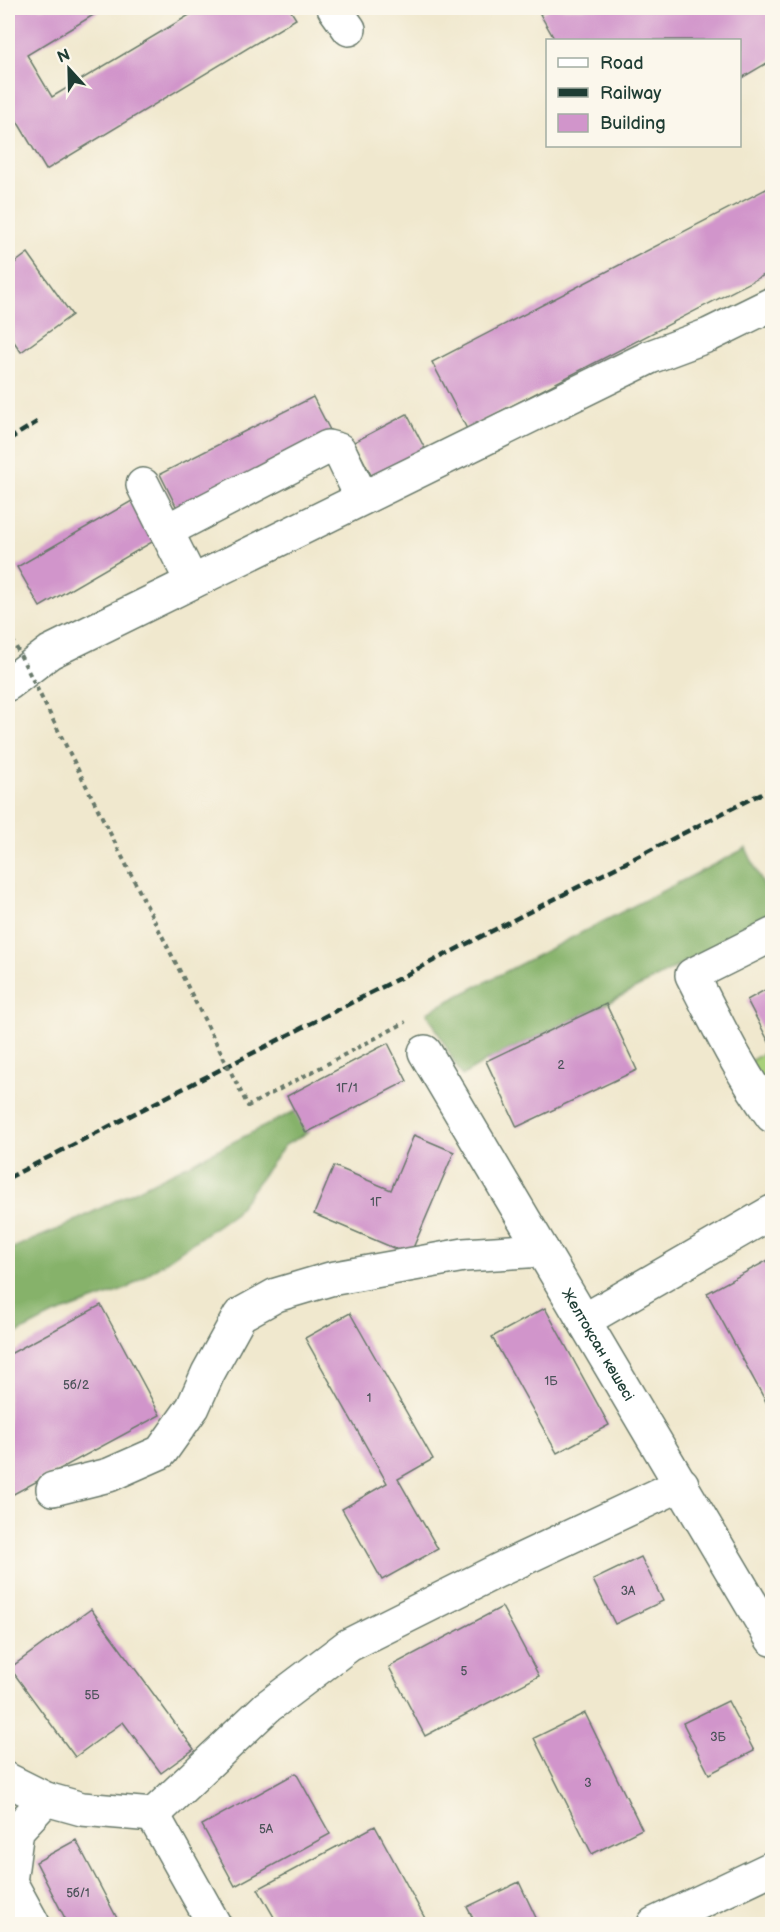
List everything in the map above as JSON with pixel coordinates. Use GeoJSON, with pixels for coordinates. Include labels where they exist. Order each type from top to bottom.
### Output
{"type":"FeatureCollection","features":[{"type":"Feature","properties":{"kind":"street"},"geometry":{"type":"LineString","coordinates":[[8,684],[50,652],[650,357],[709,335],[772,304]]}},
{"type":"Feature","properties":{"kind":"street"},"geometry":{"type":"LineString","coordinates":[[166,531],[328,447],[339,450],[362,498]]}},
{"type":"Feature","properties":{"kind":"street"},"geometry":{"type":"LineString","coordinates":[[143,485],[192,582]]}},
{"type":"Feature","properties":{"kind":"street"},"geometry":{"type":"LineString","coordinates":[[772,935],[692,975],[733,1056],[751,1087],[772,1116]]}},
{"type":"Feature","properties":{"kind":"street","name":"Желтоқсан көшесі"},"geometry":{"type":"LineString","coordinates":[[425,1052],[772,1639]]}},
{"type":"Feature","properties":{"kind":"street"},"geometry":{"type":"LineString","coordinates":[[585,1320],[772,1212]]}},
{"type":"Feature","properties":{"kind":"street"},"geometry":{"type":"LineString","coordinates":[[53,1489],[109,1475],[161,1452],[193,1407],[208,1373],[240,1315],[276,1295],[330,1279],[464,1255],[542,1250]]}},
{"type":"Feature","properties":{"kind":"street"},"geometry":{"type":"LineString","coordinates":[[8,1780],[46,1799],[82,1809],[153,1815],[267,1707],[350,1645],[497,1571],[682,1484]]}},
{"type":"Feature","properties":{"kind":"street"},"geometry":{"type":"LineString","coordinates":[[33,1924],[10,1882],[17,1830],[46,1799]]}},
{"type":"Feature","properties":{"kind":"street"},"geometry":{"type":"LineString","coordinates":[[153,1815],[214,1924]]}},
{"type":"Feature","properties":{"kind":"street"},"geometry":{"type":"LineString","coordinates":[[654,1924],[772,1868]]}},
{"type":"Feature","properties":{"kind":"path"},"geometry":{"type":"LineString","coordinates":[[8,632],[248,1106],[357,1048]]}},
{"type":"Feature","properties":{"kind":"green space"},"geometry":{"type":"Polygon","coordinates":[[[746,848],[772,904],[772,917],[606,1004],[486,1061],[462,1076],[427,1012],[746,848]]]}},
{"type":"Feature","properties":{"kind":"green space"},"geometry":{"type":"Polygon","coordinates":[[[772,1048],[772,1116],[740,1067],[772,1048]]]}},
{"type":"Feature","properties":{"kind":"green space"},"geometry":{"type":"Polygon","coordinates":[[[295,1111],[309,1132],[285,1145],[235,1213],[126,1289],[51,1316],[8,1338],[8,1250],[61,1228],[295,1111]]]}},
{"type":"Feature","properties":{"kind":"building"},"geometry":{"type":"Polygon","coordinates":[[[9,8],[105,8],[27,55],[52,97],[201,8],[289,8],[296,19],[46,170],[8,106],[9,8]]]}},
{"type":"Feature","properties":{"kind":"building"},"geometry":{"type":"Polygon","coordinates":[[[550,8],[772,8],[772,60],[741,78],[741,39],[554,39],[540,14],[550,8]]]}},
{"type":"Feature","properties":{"kind":"building"},"geometry":{"type":"Polygon","coordinates":[[[772,186],[772,271],[467,429],[432,362],[772,186]]]}},
{"type":"Feature","properties":{"kind":"building"},"geometry":{"type":"Polygon","coordinates":[[[28,253],[72,315],[21,352],[8,333],[8,268],[28,253]]]}},
{"type":"Feature","properties":{"kind":"building"},"geometry":{"type":"Polygon","coordinates":[[[313,397],[333,436],[180,514],[160,474],[313,397]]]}},
{"type":"Feature","properties":{"kind":"building"},"geometry":{"type":"Polygon","coordinates":[[[407,414],[425,449],[372,477],[354,442],[407,414]]]}},
{"type":"Feature","properties":{"kind":"building"},"geometry":{"type":"Polygon","coordinates":[[[137,498],[159,538],[40,607],[17,567],[137,498]]]}},
{"type":"Feature","properties":{"kind":"building"},"geometry":{"type":"Polygon","coordinates":[[[772,986],[772,1048],[747,1000],[772,986]]]}},
{"type":"Feature","properties":{"kind":"building"},"geometry":{"type":"Polygon","coordinates":[[[606,1004],[637,1070],[517,1127],[486,1061],[606,1004]]]}},
{"type":"Feature","properties":{"kind":"building"},"geometry":{"type":"Polygon","coordinates":[[[388,1043],[407,1081],[306,1133],[287,1096],[388,1043]]]}},
{"type":"Feature","properties":{"kind":"building"},"geometry":{"type":"Polygon","coordinates":[[[414,1135],[454,1152],[410,1255],[314,1214],[334,1166],[391,1190],[414,1135]]]}},
{"type":"Feature","properties":{"kind":"building"},"geometry":{"type":"Polygon","coordinates":[[[772,1258],[772,1413],[707,1293],[772,1258]]]}},
{"type":"Feature","properties":{"kind":"building"},"geometry":{"type":"Polygon","coordinates":[[[101,1305],[160,1415],[8,1497],[8,1355],[101,1305]]]}},
{"type":"Feature","properties":{"kind":"building"},"geometry":{"type":"Polygon","coordinates":[[[545,1308],[609,1425],[557,1453],[492,1337],[545,1308]]]}},
{"type":"Feature","properties":{"kind":"building"},"geometry":{"type":"Polygon","coordinates":[[[350,1313],[433,1459],[398,1479],[438,1549],[382,1580],[342,1509],[387,1483],[305,1338],[350,1313]]]}},
{"type":"Feature","properties":{"kind":"building"},"geometry":{"type":"Polygon","coordinates":[[[641,1557],[663,1601],[615,1624],[593,1580],[641,1557]]]}},
{"type":"Feature","properties":{"kind":"building"},"geometry":{"type":"Polygon","coordinates":[[[502,1607],[539,1676],[425,1736],[389,1667],[502,1607]]]}},
{"type":"Feature","properties":{"kind":"building"},"geometry":{"type":"Polygon","coordinates":[[[91,1609],[194,1749],[161,1773],[123,1722],[75,1757],[10,1668],[91,1609]]]}},
{"type":"Feature","properties":{"kind":"building"},"geometry":{"type":"Polygon","coordinates":[[[728,1701],[754,1751],[709,1774],[683,1723],[728,1701]]]}},
{"type":"Feature","properties":{"kind":"building"},"geometry":{"type":"Polygon","coordinates":[[[585,1713],[642,1829],[592,1854],[534,1738],[585,1713]]]}},
{"type":"Feature","properties":{"kind":"building"},"geometry":{"type":"Polygon","coordinates":[[[296,1773],[330,1834],[235,1886],[202,1825],[296,1773]]]}},
{"type":"Feature","properties":{"kind":"building"},"geometry":{"type":"Polygon","coordinates":[[[375,1826],[428,1924],[278,1924],[258,1889],[375,1826]]]}},
{"type":"Feature","properties":{"kind":"building"},"geometry":{"type":"Polygon","coordinates":[[[76,1840],[120,1924],[68,1924],[36,1862],[76,1840]]]}},
{"type":"Feature","properties":{"kind":"building"},"geometry":{"type":"Polygon","coordinates":[[[519,1882],[539,1924],[476,1924],[467,1907],[519,1882]]]}},
{"type":"Feature","properties":{"kind":"railway"},"geometry":{"type":"LineString","coordinates":[[8,440],[37,422]]}},
{"type":"Feature","properties":{"kind":"railway"},"geometry":{"type":"LineString","coordinates":[[8,1178],[772,788]]}}]}
